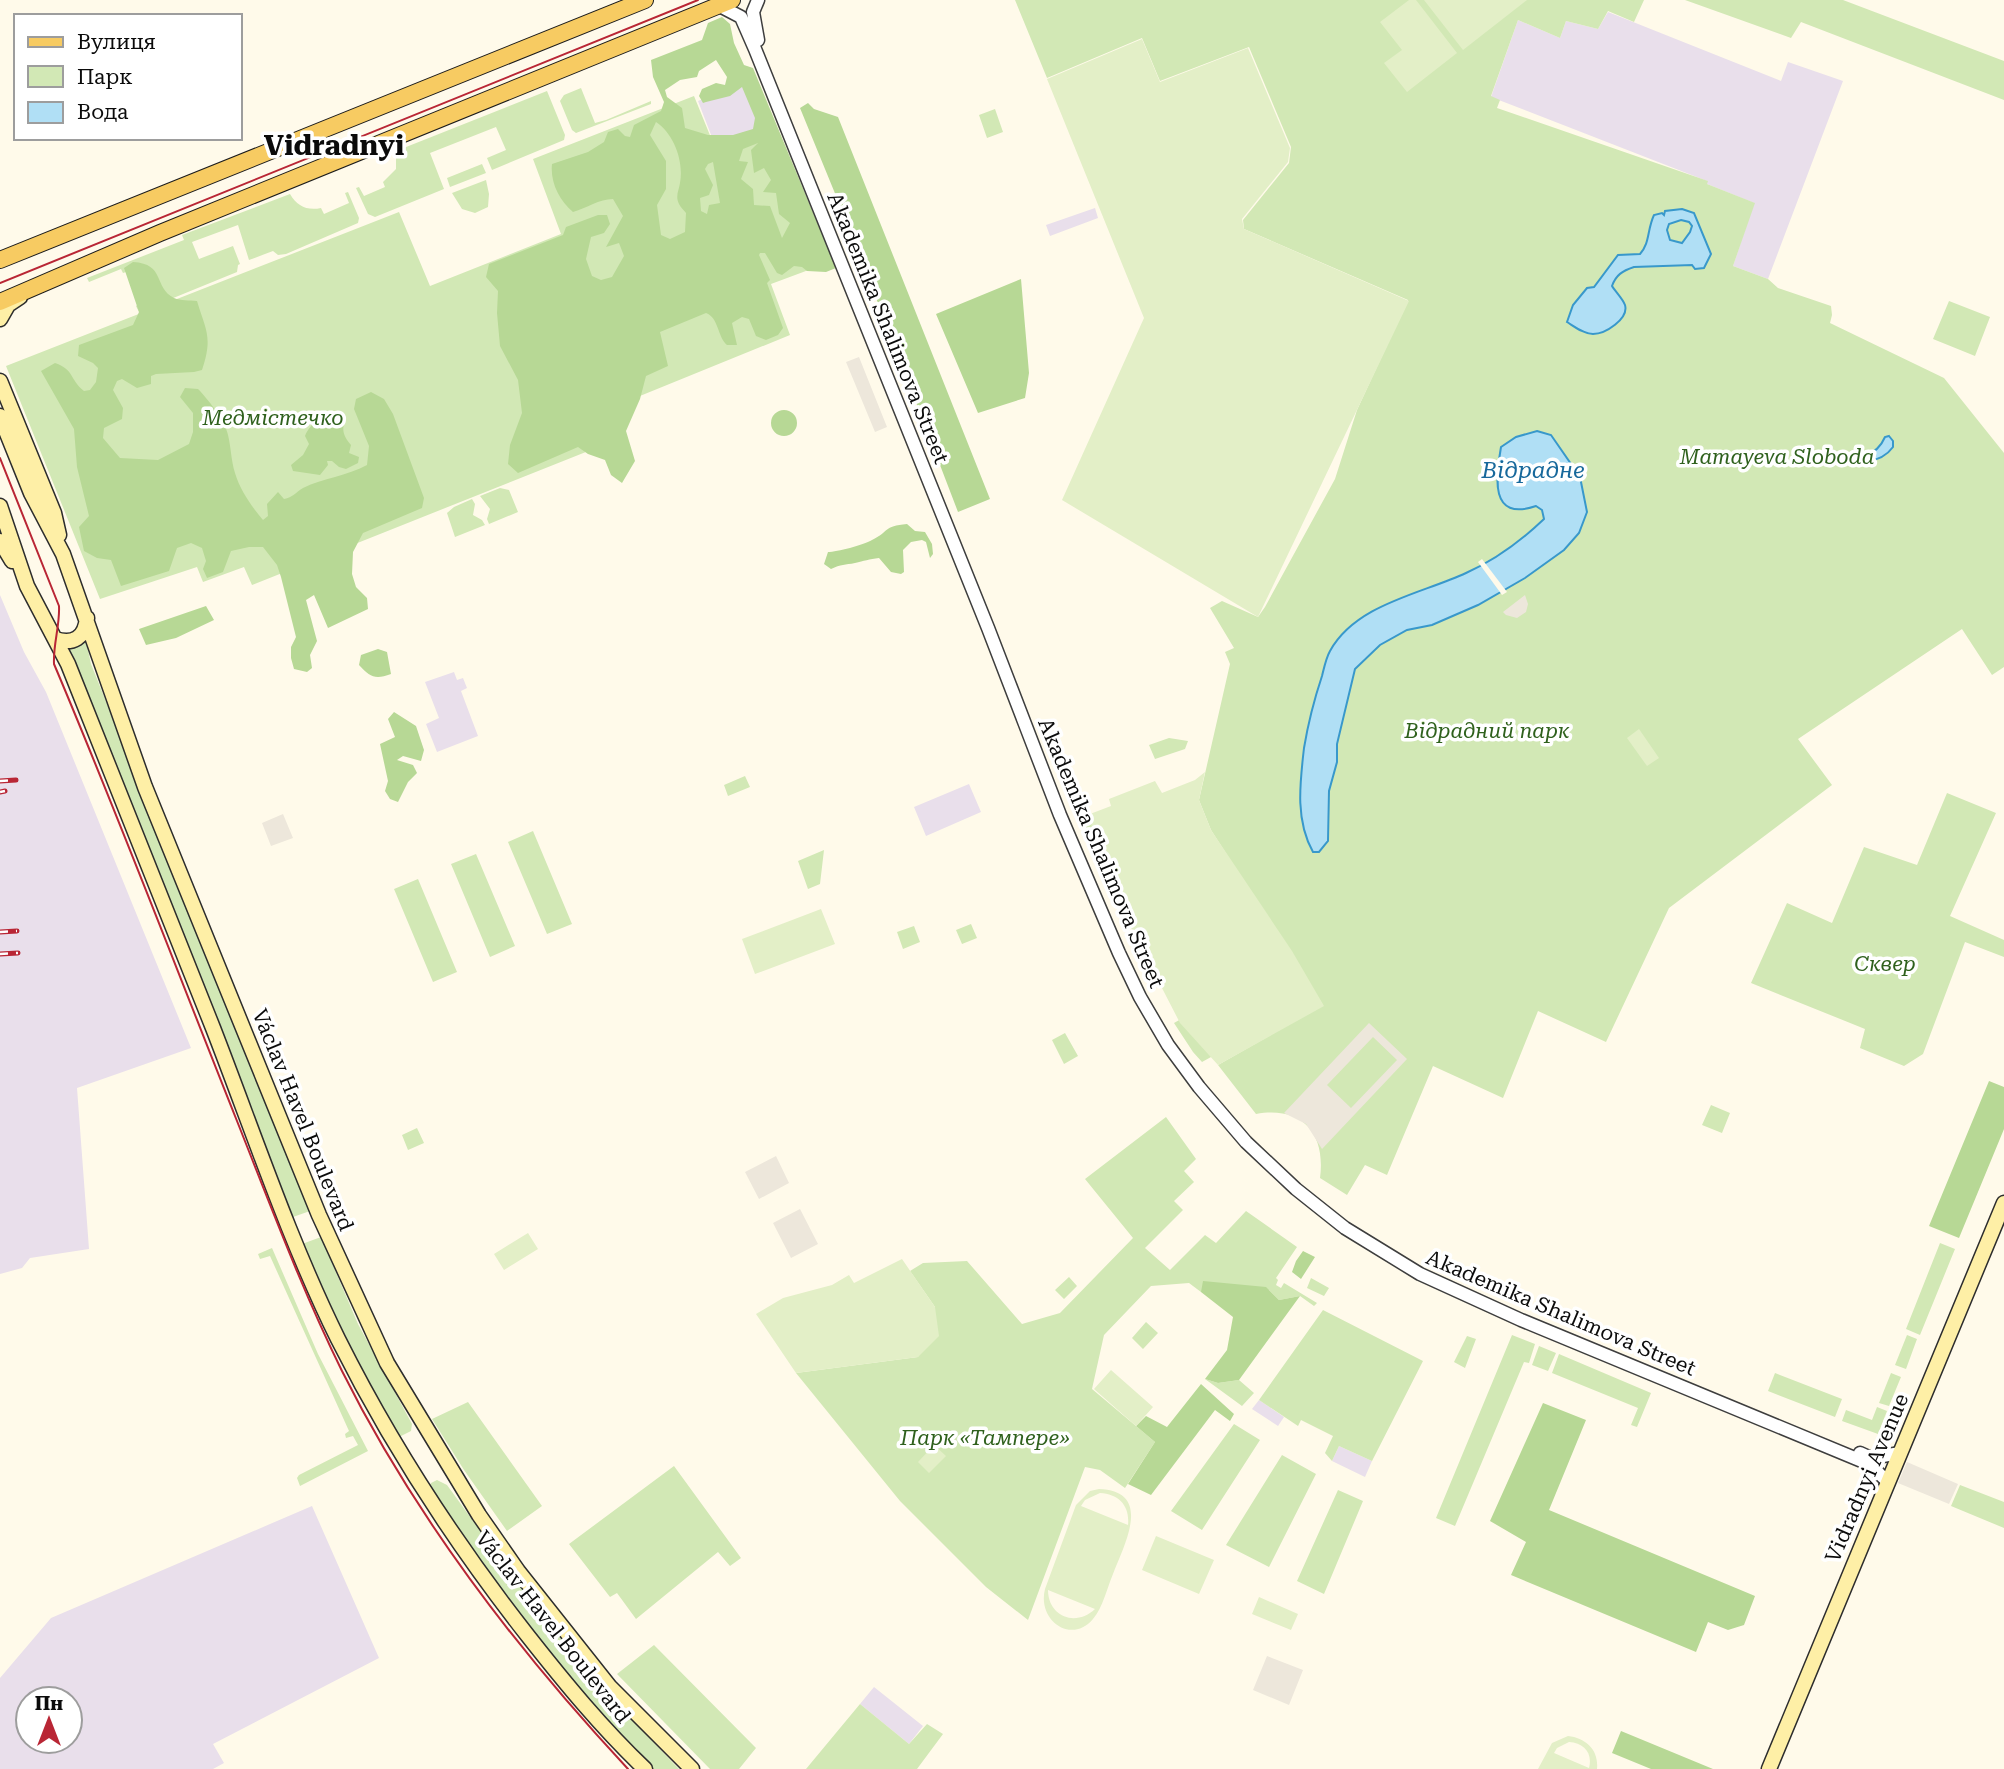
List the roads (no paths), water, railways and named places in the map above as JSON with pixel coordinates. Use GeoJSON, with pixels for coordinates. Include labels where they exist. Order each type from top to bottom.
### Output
{"type":"FeatureCollection","features":[{"type":"Feature","properties":{"kind":"main road"},"geometry":{"type":"LineString","coordinates":[[0,260],[645,0]]}},
{"type":"Feature","properties":{"kind":"main road"},"geometry":{"type":"LineString","coordinates":[[0,302],[160,233],[725,3]]}},
{"type":"Feature","properties":{"kind":"main road"},"geometry":{"type":"LineString","coordinates":[[0,251],[26,250]]}},
{"type":"Feature","properties":{"kind":"main road"},"geometry":{"type":"LineString","coordinates":[[0,318],[15,299],[43,284]]}},
{"type":"Feature","properties":{"kind":"main road"},"geometry":{"type":"LineString","coordinates":[[0,381],[54,513],[63,554]]}},
{"type":"Feature","properties":{"kind":"main road","name":"Václav Havel Boulevard"},"geometry":{"type":"LineString","coordinates":[[0,416],[31,492],[63,554],[145,787],[322,1224],[387,1363],[479,1515],[518,1571],[610,1687],[692,1769]]}},
{"type":"Feature","properties":{"kind":"main road","name":"Václav Havel Boulevard"},"geometry":{"type":"LineString","coordinates":[[0,507],[27,586],[68,664],[293,1235],[337,1336],[399,1452],[435,1510],[493,1592],[608,1734],[645,1769]]}},
{"type":"Feature","properties":{"kind":"main road"},"geometry":{"type":"LineString","coordinates":[[0,541],[27,586]]}},
{"type":"Feature","properties":{"kind":"main road"},"geometry":{"type":"LineString","coordinates":[[55,639],[68,642],[76,640],[83,633],[87,617]]}},
{"type":"Feature","properties":{"kind":"main road","name":"Vidradnyi Avenue"},"geometry":{"type":"LineString","coordinates":[[1769,1769],[2004,1203]]}},
{"type":"Feature","properties":{"kind":"street","name":"Akademika Shalimova Street"},"geometry":{"type":"LineString","coordinates":[[758,0],[753,12],[757,37],[992,625],[1064,813],[1145,998],[1203,1085],[1256,1146],[1315,1199],[1381,1246],[1421,1270],[1522,1315],[1871,1458],[1900,1453]]}},
{"type":"Feature","properties":{"kind":"street","name":"Akademika Shalimova Street"},"geometry":{"type":"LineString","coordinates":[[725,3],[741,17],[755,49],[988,628],[1060,815],[1119,953],[1140,998],[1199,1087],[1246,1142],[1296,1189],[1345,1227],[1420,1274],[1521,1320],[1869,1464],[1888,1482]]}},
{"type":"Feature","properties":{"kind":"water"},"geometry":{"type":"Polygon","coordinates":[[[1682,209],[1694,213],[1711,254],[1704,268],[1695,269],[1692,265],[1634,267],[1618,276],[1612,286],[1625,305],[1623,315],[1615,325],[1593,334],[1583,332],[1567,322],[1573,305],[1587,288],[1594,287],[1618,255],[1640,254],[1654,215],[1664,215],[1665,211],[1682,209]],[[1681,220],[1669,224],[1667,230],[1670,240],[1682,243],[1692,226],[1681,220]]]}},
{"type":"Feature","properties":{"kind":"water","name":"Відрадне"},"geometry":{"type":"Polygon","coordinates":[[[1537,431],[1551,435],[1580,477],[1587,512],[1579,533],[1564,550],[1525,578],[1478,605],[1432,625],[1407,630],[1380,645],[1355,669],[1329,791],[1328,841],[1319,852],[1313,852],[1303,827],[1301,775],[1309,721],[1330,651],[1341,635],[1373,611],[1476,568],[1507,549],[1544,519],[1542,510],[1536,506],[1510,508],[1503,502],[1497,483],[1501,447],[1516,437],[1537,431]]]}},
{"type":"Feature","properties":{"kind":"water"},"geometry":{"type":"Polygon","coordinates":[[[1889,436],[1893,447],[1888,453],[1874,460],[1859,461],[1837,456],[1865,456],[1877,449],[1885,437],[1889,436]]]}},
{"type":"Feature","properties":{"kind":"tram line"},"geometry":{"type":"LineString","coordinates":[[0,283],[698,0]]}},
{"type":"Feature","properties":{"kind":"tram line"},"geometry":{"type":"LineString","coordinates":[[0,458],[59,606],[54,664],[287,1247],[342,1371],[371,1425],[435,1530],[508,1629],[628,1769]]}},
{"type":"Feature","properties":{"kind":"railway"},"geometry":{"type":"LineString","coordinates":[[0,781],[16,780]]}},
{"type":"Feature","properties":{"kind":"railway"},"geometry":{"type":"LineString","coordinates":[[0,792],[5,791]]}},
{"type":"Feature","properties":{"kind":"railway"},"geometry":{"type":"LineString","coordinates":[[0,932],[17,931]]}},
{"type":"Feature","properties":{"kind":"railway"},"geometry":{"type":"LineString","coordinates":[[0,954],[18,953]]}},
{"type":"Feature","properties":{"kind":"district","name":"Vidradnyi"},"geometry":{"type":"Point","coordinates":[334,145]}},
{"type":"Feature","properties":{"kind":"park label","name":"Медмістечко"},"geometry":{"type":"Point","coordinates":[273,418]}},
{"type":"Feature","properties":{"kind":"park label","name":"Mamayeva Sloboda"},"geometry":{"type":"Point","coordinates":[1777,457]}},
{"type":"Feature","properties":{"kind":"park label","name":"Відрадний парк"},"geometry":{"type":"Point","coordinates":[1487,731]}},
{"type":"Feature","properties":{"kind":"park label","name":"Сквер"},"geometry":{"type":"Point","coordinates":[1885,964]}},
{"type":"Feature","properties":{"kind":"park label","name":"Парк «Тампере»"},"geometry":{"type":"Point","coordinates":[985,1438]}}]}
